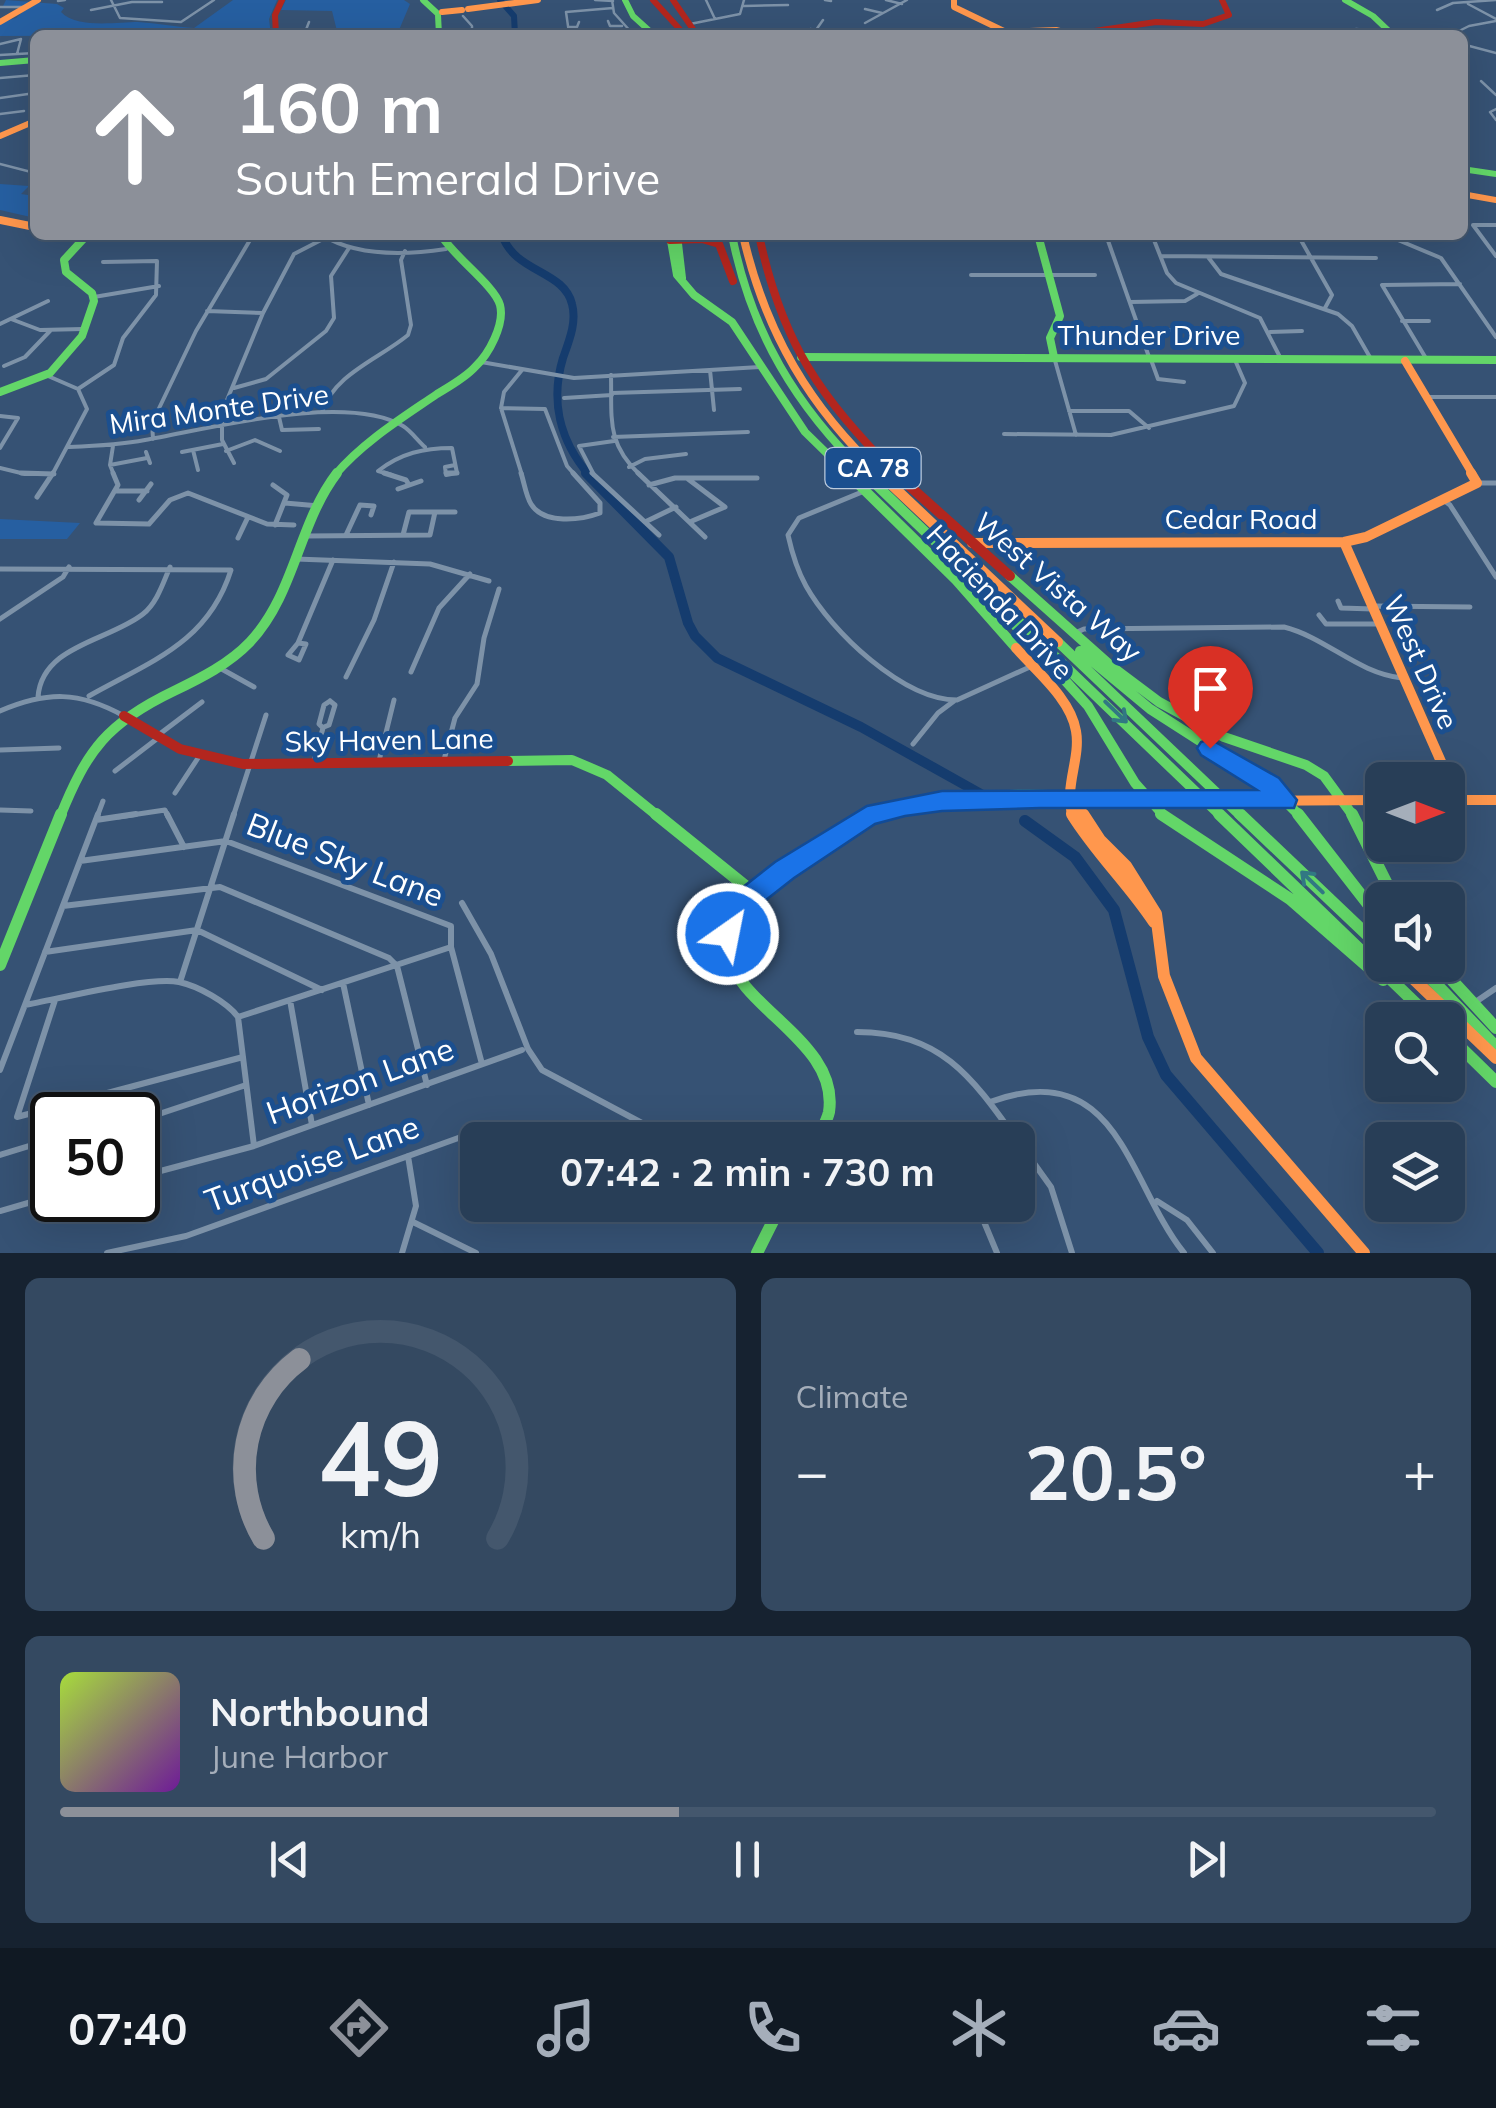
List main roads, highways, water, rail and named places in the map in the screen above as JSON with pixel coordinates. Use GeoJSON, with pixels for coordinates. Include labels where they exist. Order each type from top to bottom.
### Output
{"type":"FeatureCollection","features":[{"type":"Feature","properties":{"kind":"main road"},"geometry":{"type":"LineString","coordinates":[[2,18],[38,0]]}},
{"type":"Feature","properties":{"kind":"main road"},"geometry":{"type":"LineString","coordinates":[[276,30],[275,15],[282,0]]}},
{"type":"Feature","properties":{"kind":"main road"},"geometry":{"type":"LineString","coordinates":[[422,0],[440,14],[538,0]]}},
{"type":"Feature","properties":{"kind":"main road"},"geometry":{"type":"LineString","coordinates":[[625,0],[633,16],[648,30]]}},
{"type":"Feature","properties":{"kind":"main road"},"geometry":{"type":"LineString","coordinates":[[645,0],[672,30]]}},
{"type":"Feature","properties":{"kind":"main road"},"geometry":{"type":"LineString","coordinates":[[654,0],[686,30]]}},
{"type":"Feature","properties":{"kind":"main road"},"geometry":{"type":"LineString","coordinates":[[672,0],[686,30]]}},
{"type":"Feature","properties":{"kind":"main road"},"geometry":{"type":"LineString","coordinates":[[954,0],[954,7],[998,30]]}},
{"type":"Feature","properties":{"kind":"main road"},"geometry":{"type":"LineString","coordinates":[[1102,30],[1156,22],[1209,24],[1229,14],[1230,8],[1222,0]]}},
{"type":"Feature","properties":{"kind":"main road"},"geometry":{"type":"LineString","coordinates":[[1345,0],[1387,30]]}},
{"type":"Feature","properties":{"kind":"main road"},"geometry":{"type":"LineString","coordinates":[[438,30],[440,14]]}},
{"type":"Feature","properties":{"kind":"main road"},"geometry":{"type":"LineString","coordinates":[[0,59],[30,56]]}},
{"type":"Feature","properties":{"kind":"main road"},"geometry":{"type":"LineString","coordinates":[[2,133],[30,123]]}},
{"type":"Feature","properties":{"kind":"main road"},"geometry":{"type":"LineString","coordinates":[[1468,169],[1496,174]]}},
{"type":"Feature","properties":{"kind":"main road"},"geometry":{"type":"LineString","coordinates":[[1468,193],[1496,198]]}},
{"type":"Feature","properties":{"kind":"main road"},"geometry":{"type":"LineString","coordinates":[[0,218],[30,224]]}},
{"type":"Feature","properties":{"kind":"main road"},"geometry":{"type":"LineString","coordinates":[[0,392],[48,376],[72,356],[94,297],[64,266],[67,254],[80,240]]}},
{"type":"Feature","properties":{"kind":"main road"},"geometry":{"type":"LineString","coordinates":[[0,963],[80,768],[96,744],[124,716],[218,668],[261,629],[340,467],[482,362],[491,346],[500,302],[488,282],[446,248],[443,240]]}},
{"type":"Feature","properties":{"kind":"main road","name":"Hacienda Drive"},"geometry":{"type":"LineString","coordinates":[[674,240],[677,275],[694,296],[732,322],[805,432],[956,580],[1060,698],[1076,731],[1069,784],[1072,799]]}},
{"type":"Feature","properties":{"kind":"main road"},"geometry":{"type":"LineString","coordinates":[[708,240],[721,246],[746,308]]}},
{"type":"Feature","properties":{"kind":"main road","name":"CA 78"},"geometry":{"type":"LineString","coordinates":[[733,240],[746,308],[775,367],[826,436],[1411,1002]]}},
{"type":"Feature","properties":{"kind":"main road","name":"CA 78"},"geometry":{"type":"LineString","coordinates":[[746,240],[752,286],[764,322],[779,353],[817,408],[859,455],[1365,934]]}},
{"type":"Feature","properties":{"kind":"main road","name":"West Vista Way"},"geometry":{"type":"LineString","coordinates":[[760,240],[769,289],[801,358],[871,444],[972,543],[1158,702],[1243,746],[1315,768],[1332,783],[1386,882]]}},
{"type":"Feature","properties":{"kind":"main road"},"geometry":{"type":"LineString","coordinates":[[1039,240],[1060,316],[1050,338],[1054,358]]}},
{"type":"Feature","properties":{"kind":"main road","name":"Thunder Drive"},"geometry":{"type":"LineString","coordinates":[[801,358],[1496,360]]}},
{"type":"Feature","properties":{"kind":"main road","name":"Cedar Road"},"geometry":{"type":"LineString","coordinates":[[972,543],[1344,542],[1366,537],[1477,483],[1404,360]]}},
{"type":"Feature","properties":{"kind":"main road","name":"West Drive"},"geometry":{"type":"LineString","coordinates":[[1344,542],[1438,762]]}},
{"type":"Feature","properties":{"kind":"main road"},"geometry":{"type":"LineString","coordinates":[[994,596],[1001,610],[1088,706],[1148,801],[1161,814],[1290,899],[1409,1002]]}},
{"type":"Feature","properties":{"kind":"main road"},"geometry":{"type":"LineString","coordinates":[[1061,642],[1080,651],[1161,717],[1270,786],[1365,901]]}},
{"type":"Feature","properties":{"kind":"main road","name":"Sky Haven Lane"},"geometry":{"type":"LineString","coordinates":[[124,716],[198,758],[250,764],[551,759],[592,766],[754,893]]}},
{"type":"Feature","properties":{"kind":"main road"},"geometry":{"type":"LineString","coordinates":[[1072,799],[1140,887],[1156,914],[1154,922],[1174,1010],[1196,1058],[1364,1253]]}},
{"type":"Feature","properties":{"kind":"main road"},"geometry":{"type":"LineString","coordinates":[[827,1122],[831,1115],[826,1082],[735,968],[728,947],[730,926],[736,912],[754,893],[867,816],[925,802],[1365,800]]}},
{"type":"Feature","properties":{"kind":"main road"},"geometry":{"type":"LineString","coordinates":[[1465,800],[1496,800]]}},
{"type":"Feature","properties":{"kind":"main road"},"geometry":{"type":"LineString","coordinates":[[1417,982],[1496,1058]]}},
{"type":"Feature","properties":{"kind":"main road"},"geometry":{"type":"LineString","coordinates":[[1434,982],[1496,1047]]}},
{"type":"Feature","properties":{"kind":"main road"},"geometry":{"type":"LineString","coordinates":[[1453,982],[1496,1028]]}},
{"type":"Feature","properties":{"kind":"main road"},"geometry":{"type":"LineString","coordinates":[[1465,1052],[1496,1082]]}},
{"type":"Feature","properties":{"kind":"main road"},"geometry":{"type":"LineString","coordinates":[[756,1253],[772,1222]]}},
{"type":"Feature","properties":{"kind":"waterway"},"geometry":{"type":"LineString","coordinates":[[500,0],[514,16],[515,30]]}},
{"type":"Feature","properties":{"kind":"waterway"},"geometry":{"type":"LineString","coordinates":[[504,240],[517,257],[560,284],[572,304],[573,325],[559,374],[558,405],[571,448],[589,475]]}},
{"type":"Feature","properties":{"kind":"waterway"},"geometry":{"type":"LineString","coordinates":[[586,473],[669,557],[688,623],[717,658],[861,727],[981,794]]}},
{"type":"Feature","properties":{"kind":"waterway"},"geometry":{"type":"LineString","coordinates":[[1025,821],[1075,857],[1114,910],[1148,1037],[1166,1075],[1318,1253]]}}]}
